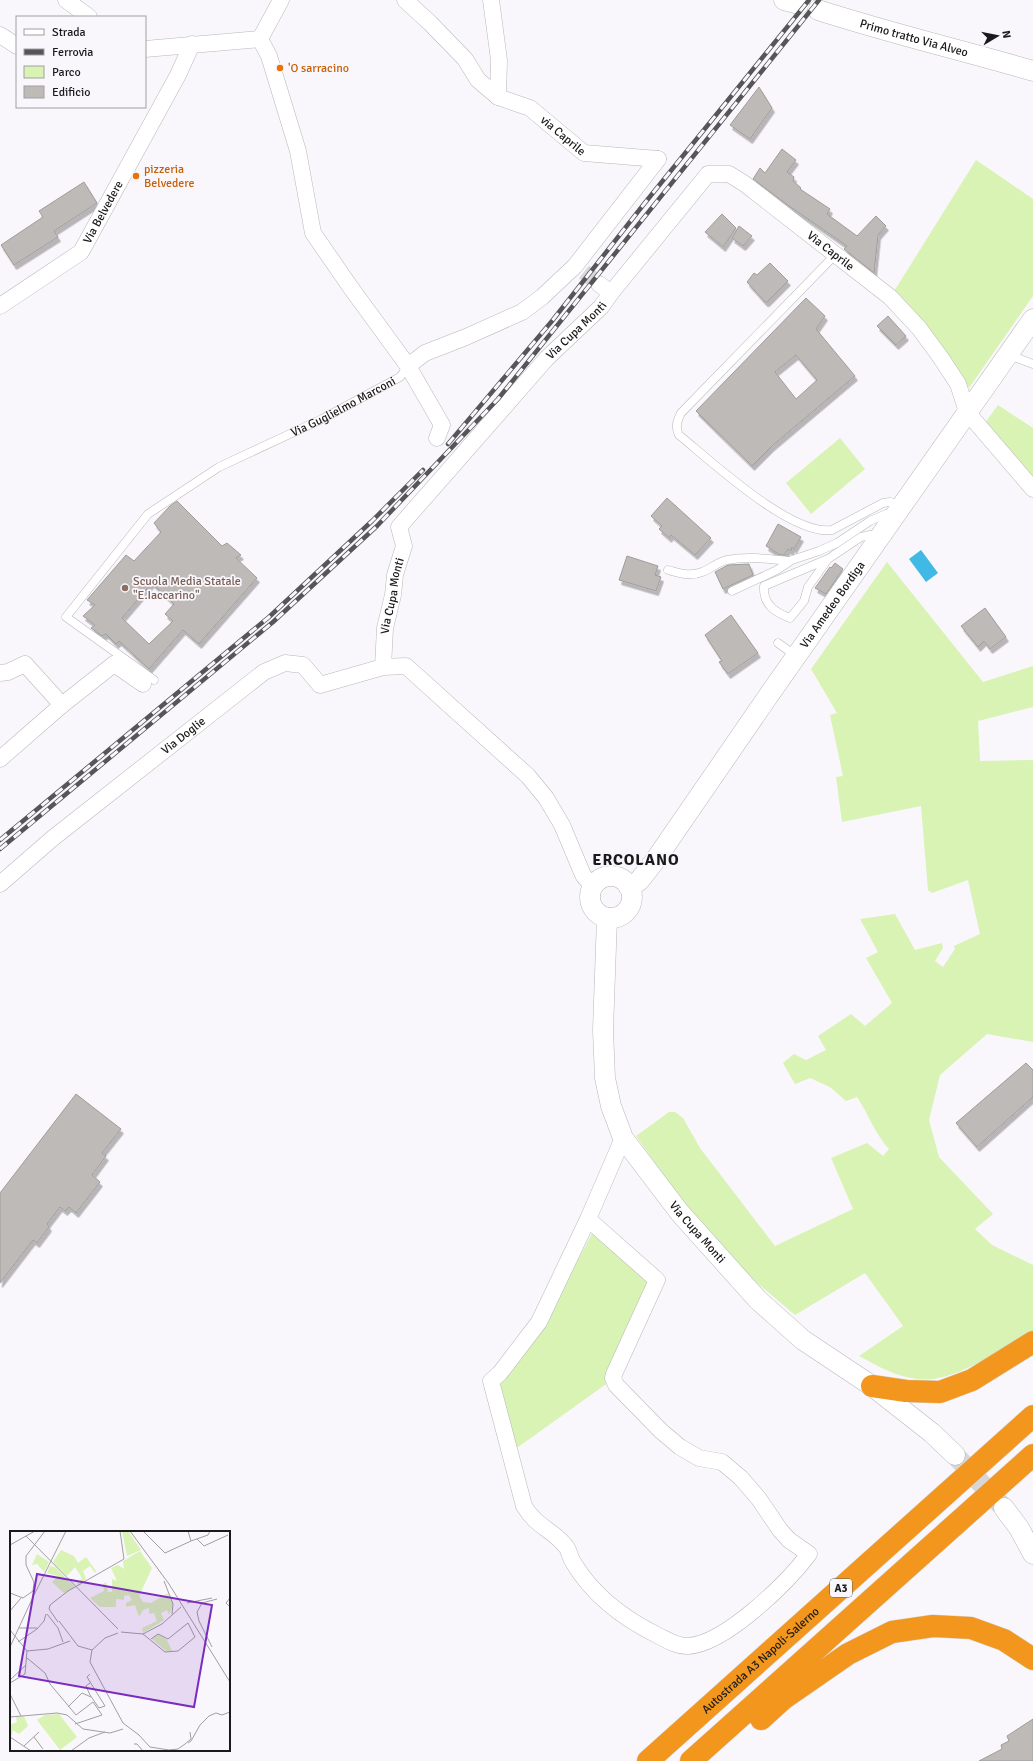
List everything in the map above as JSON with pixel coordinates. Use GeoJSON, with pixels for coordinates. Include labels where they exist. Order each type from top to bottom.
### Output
{"type":"FeatureCollection","features":[{"type":"Feature","properties":{"kind":"highway"},"geometry":{"type":"LineString","coordinates":[[872,1386],[906,1391],[940,1392],[972,1380],[1033,1342]]}},
{"type":"Feature","properties":{"kind":"highway","name":"Autostrada A3 Napoli-Salerno"},"geometry":{"type":"LineString","coordinates":[[648,1761],[1033,1416]]}},
{"type":"Feature","properties":{"kind":"highway","name":"A3"},"geometry":{"type":"LineString","coordinates":[[691,1761],[1033,1455]]}},
{"type":"Feature","properties":{"kind":"highway"},"geometry":{"type":"LineString","coordinates":[[712,1761],[783,1699],[848,1654],[892,1632],[933,1626],[971,1628],[1004,1640],[1033,1659]]}},
{"type":"Feature","properties":{"kind":"street"},"geometry":{"type":"LineString","coordinates":[[66,0],[88,16]]}},
{"type":"Feature","properties":{"kind":"street"},"geometry":{"type":"LineString","coordinates":[[260,39],[281,0]]}},
{"type":"Feature","properties":{"kind":"street","name":"via Caprile"},"geometry":{"type":"LineString","coordinates":[[405,0],[465,59],[478,80],[498,97],[530,108],[584,153],[658,158],[580,269],[522,312],[466,337],[425,353],[408,366]]}},
{"type":"Feature","properties":{"kind":"street"},"geometry":{"type":"LineString","coordinates":[[491,0],[499,60],[498,97]]}},
{"type":"Feature","properties":{"kind":"street","name":"Primo tratto Via Alveo"},"geometry":{"type":"LineString","coordinates":[[818,10],[873,28],[1033,71]]}},
{"type":"Feature","properties":{"kind":"street"},"geometry":{"type":"LineString","coordinates":[[0,35],[16,45]]}},
{"type":"Feature","properties":{"kind":"street"},"geometry":{"type":"LineString","coordinates":[[146,50],[192,44],[260,39]]}},
{"type":"Feature","properties":{"kind":"street"},"geometry":{"type":"LineString","coordinates":[[260,39],[269,56],[298,151],[313,233],[408,366],[442,425],[437,438]]}},
{"type":"Feature","properties":{"kind":"street","name":"Via Belvedere"},"geometry":{"type":"LineString","coordinates":[[0,306],[82,252],[178,75],[192,44]]}},
{"type":"Feature","properties":{"kind":"street","name":"Via Caprile"},"geometry":{"type":"LineString","coordinates":[[605,289],[708,174],[729,174],[745,184],[890,297],[919,328],[958,384],[967,412],[1033,489]]}},
{"type":"Feature","properties":{"kind":"street","name":"Via Cupa Monti"},"geometry":{"type":"LineString","coordinates":[[383,667],[385,628],[393,596],[395,575],[404,546],[399,527],[547,358],[601,307],[605,289]]}},
{"type":"Feature","properties":{"kind":"street","name":"Via Amedeo Bordiga"},"geometry":{"type":"LineString","coordinates":[[629,886],[639,881],[654,862],[796,656],[1033,319]]}},
{"type":"Feature","properties":{"kind":"street","name":"Via Doglie"},"geometry":{"type":"LineString","coordinates":[[0,884],[60,834],[264,672],[285,663],[303,665],[320,685],[383,667]]}},
{"type":"Feature","properties":{"kind":"street"},"geometry":{"type":"LineString","coordinates":[[0,672],[8,672],[25,664],[62,705]]}},
{"type":"Feature","properties":{"kind":"street"},"geometry":{"type":"LineString","coordinates":[[0,758],[62,705],[114,664],[149,682]]}},
{"type":"Feature","properties":{"kind":"street"},"geometry":{"type":"LineString","coordinates":[[383,667],[406,666],[528,776],[546,798],[562,825],[583,875],[592,886]]}},
{"type":"Feature","properties":{"kind":"street"},"geometry":{"type":"LineString","coordinates":[[605,876],[614,876],[621,878],[629,886],[632,900],[624,913],[616,917],[607,918],[594,910],[590,902],[590,894],[592,886],[599,879],[605,876]]}},
{"type":"Feature","properties":{"kind":"street","name":"Via Cupa Monti"},"geometry":{"type":"LineString","coordinates":[[607,918],[603,1030],[604,1078],[611,1106],[623,1138],[680,1213],[758,1300],[803,1340],[872,1386],[932,1433],[955,1455]]}},
{"type":"Feature","properties":{"kind":"street"},"geometry":{"type":"LineString","coordinates":[[588,1219],[657,1280],[614,1374],[614,1381],[616,1385],[661,1431],[680,1447],[699,1458],[722,1462],[741,1478],[759,1499],[780,1530],[789,1540],[809,1554],[798,1569],[746,1617],[720,1634],[702,1643],[687,1647],[674,1643],[619,1614],[606,1603],[586,1581],[572,1561],[567,1547],[534,1519],[524,1506],[491,1380],[500,1372],[539,1322],[588,1219],[623,1138]]}},
{"type":"Feature","properties":{"kind":"street"},"geometry":{"type":"LineString","coordinates":[[1004,1508],[1019,1528],[1033,1554]]}},
{"type":"Feature","properties":{"kind":"lane"},"geometry":{"type":"LineString","coordinates":[[835,255],[681,413],[677,420],[676,430],[679,435],[769,508],[799,524],[815,530],[832,530],[883,503],[890,502],[900,510]]}},
{"type":"Feature","properties":{"kind":"lane"},"geometry":{"type":"LineString","coordinates":[[1008,355],[1033,364]]}},
{"type":"Feature","properties":{"kind":"lane","name":"Via Guglielmo Marconi"},"geometry":{"type":"LineString","coordinates":[[149,682],[66,617],[148,514],[219,467],[322,419],[400,377],[408,366]]}},
{"type":"Feature","properties":{"kind":"lane"},"geometry":{"type":"LineString","coordinates":[[732,591],[777,570],[789,562],[837,543],[870,521],[900,510]]}},
{"type":"Feature","properties":{"kind":"lane"},"geometry":{"type":"LineString","coordinates":[[828,559],[808,587],[804,601],[790,618],[778,614],[769,607],[764,593],[764,586],[828,559],[861,537],[870,534],[880,538]]}},
{"type":"Feature","properties":{"kind":"lane"},"geometry":{"type":"LineString","coordinates":[[668,570],[688,575],[702,572],[713,565],[726,560],[759,559],[789,562]]}},
{"type":"Feature","properties":{"kind":"lane"},"geometry":{"type":"LineString","coordinates":[[778,643],[796,656]]}},
{"type":"Feature","properties":{"kind":"green space"},"geometry":{"type":"Polygon","coordinates":[[[976,160],[1033,199],[1033,296],[969,388],[942,348],[893,293],[976,160]]]}},
{"type":"Feature","properties":{"kind":"green space"},"geometry":{"type":"Polygon","coordinates":[[[998,405],[1033,428],[1033,481],[982,427],[998,405]]]}},
{"type":"Feature","properties":{"kind":"green space"},"geometry":{"type":"Polygon","coordinates":[[[840,438],[865,469],[811,514],[786,483],[840,438]]]}},
{"type":"Feature","properties":{"kind":"green space"},"geometry":{"type":"Polygon","coordinates":[[[887,562],[983,682],[1033,666],[1033,707],[978,721],[980,761],[1033,760],[1033,1042],[987,1034],[940,1075],[929,1120],[939,1157],[993,1214],[975,1229],[992,1245],[1033,1265],[1033,1332],[962,1371],[932,1379],[918,1379],[902,1376],[859,1356],[903,1326],[865,1273],[795,1315],[724,1255],[696,1221],[636,1136],[669,1112],[675,1112],[683,1118],[700,1148],[775,1246],[853,1209],[831,1158],[867,1143],[883,1156],[889,1149],[876,1131],[857,1097],[846,1101],[830,1087],[810,1078],[795,1084],[783,1063],[794,1054],[806,1060],[826,1050],[818,1036],[851,1014],[865,1026],[892,1003],[866,958],[878,952],[860,919],[895,914],[915,950],[942,943],[943,948],[935,961],[943,967],[955,949],[954,946],[980,934],[968,880],[932,893],[928,890],[921,806],[842,822],[836,777],[843,776],[830,715],[837,713],[811,669],[887,562]]]}},
{"type":"Feature","properties":{"kind":"green space"},"geometry":{"type":"Polygon","coordinates":[[[594,1230],[649,1281],[609,1382],[514,1450],[497,1385],[545,1321],[594,1230]]]}},
{"type":"Feature","properties":{"kind":"water"},"geometry":{"type":"Polygon","coordinates":[[[921,550],[938,573],[926,582],[909,559],[921,550]]]}},
{"type":"Feature","properties":{"kind":"building"},"geometry":{"type":"Polygon","coordinates":[[[759,87],[772,108],[750,139],[730,125],[759,87]]]}},
{"type":"Feature","properties":{"kind":"building"},"geometry":{"type":"Polygon","coordinates":[[[782,149],[796,160],[787,172],[794,177],[793,181],[801,188],[800,189],[830,209],[827,214],[857,236],[876,216],[886,226],[878,235],[874,273],[844,249],[847,246],[753,179],[760,168],[765,173],[782,149]]]}},
{"type":"Feature","properties":{"kind":"building"},"geometry":{"type":"Polygon","coordinates":[[[84,182],[97,203],[54,231],[58,237],[14,265],[1,245],[43,217],[39,211],[84,182]]]}},
{"type":"Feature","properties":{"kind":"building"},"geometry":{"type":"Polygon","coordinates":[[[722,214],[736,228],[723,247],[705,232],[722,214]]]}},
{"type":"Feature","properties":{"kind":"building"},"geometry":{"type":"Polygon","coordinates":[[[739,226],[752,236],[743,246],[732,238],[739,226]]]}},
{"type":"Feature","properties":{"kind":"building"},"geometry":{"type":"Polygon","coordinates":[[[770,263],[788,281],[767,302],[765,302],[747,282],[754,273],[757,275],[770,263]]]}},
{"type":"Feature","properties":{"kind":"building"},"geometry":{"type":"Polygon","coordinates":[[[806,298],[825,316],[816,329],[855,376],[772,446],[752,466],[696,411],[806,298]],[[796,355],[775,372],[796,399],[817,380],[796,355]]]}},
{"type":"Feature","properties":{"kind":"building"},"geometry":{"type":"Polygon","coordinates":[[[888,316],[906,336],[896,345],[877,326],[888,316]]]}},
{"type":"Feature","properties":{"kind":"building"},"geometry":{"type":"Polygon","coordinates":[[[667,498],[711,538],[695,555],[671,535],[669,538],[659,529],[662,526],[651,516],[667,498]]]}},
{"type":"Feature","properties":{"kind":"building"},"geometry":{"type":"Polygon","coordinates":[[[177,501],[222,546],[227,543],[241,555],[236,558],[257,578],[199,644],[183,630],[149,669],[119,641],[116,644],[106,634],[102,636],[91,628],[95,625],[83,616],[95,605],[87,600],[126,555],[134,561],[161,532],[154,523],[170,506],[177,501]],[[152,583],[122,618],[149,644],[173,621],[165,614],[174,604],[152,583]]]}},
{"type":"Feature","properties":{"kind":"building"},"geometry":{"type":"Polygon","coordinates":[[[778,524],[801,537],[794,549],[792,547],[791,551],[788,549],[784,555],[780,555],[766,546],[778,524]]]}},
{"type":"Feature","properties":{"kind":"building"},"geometry":{"type":"Polygon","coordinates":[[[627,556],[658,566],[655,575],[661,577],[656,591],[619,580],[627,556]]]}},
{"type":"Feature","properties":{"kind":"building"},"geometry":{"type":"Polygon","coordinates":[[[835,563],[843,569],[826,594],[815,588],[830,567],[831,568],[835,563]]]}},
{"type":"Feature","properties":{"kind":"building"},"geometry":{"type":"Polygon","coordinates":[[[749,564],[753,575],[723,589],[715,572],[728,565],[749,564]]]}},
{"type":"Feature","properties":{"kind":"building"},"geometry":{"type":"Polygon","coordinates":[[[985,608],[1006,637],[990,649],[984,641],[978,647],[961,626],[985,608]]]}},
{"type":"Feature","properties":{"kind":"building"},"geometry":{"type":"Polygon","coordinates":[[[731,615],[758,653],[728,674],[719,662],[722,661],[705,635],[731,615]]]}},
{"type":"Feature","properties":{"kind":"building"},"geometry":{"type":"Polygon","coordinates":[[[1026,1063],[1033,1070],[1033,1097],[977,1147],[956,1123],[1026,1063]]]}},
{"type":"Feature","properties":{"kind":"building"},"geometry":{"type":"Polygon","coordinates":[[[76,1094],[121,1129],[102,1153],[106,1156],[92,1175],[100,1182],[76,1213],[69,1207],[65,1211],[60,1207],[47,1224],[49,1227],[37,1243],[33,1240],[0,1283],[0,1193],[76,1094]]]}},
{"type":"Feature","properties":{"kind":"building"},"geometry":{"type":"Polygon","coordinates":[[[1033,1719],[1033,1761],[979,1761],[1002,1749],[1001,1745],[1009,1741],[1007,1736],[1033,1719]]]}},
{"type":"Feature","properties":{"kind":"tunnel"},"geometry":{"type":"LineString","coordinates":[[584,272],[599,284]]}},
{"type":"Feature","properties":{"kind":"tunnel"},"geometry":{"type":"LineString","coordinates":[[955,1455],[1001,1505]]}},
{"type":"Feature","properties":{"kind":"railway"},"geometry":{"type":"LineString","coordinates":[[448,444],[552,321],[644,204],[809,0]]}},
{"type":"Feature","properties":{"kind":"railway"},"geometry":{"type":"LineString","coordinates":[[0,849],[273,622],[377,526],[498,399],[819,0]]}},
{"type":"Feature","properties":{"kind":"railway"},"geometry":{"type":"LineString","coordinates":[[0,840],[269,617],[372,521],[423,470]]}},
{"type":"Feature","properties":{"kind":"place","name":"'O sarracino"},"geometry":{"type":"Point","coordinates":[280,68]}},
{"type":"Feature","properties":{"kind":"place","name":"pizzeria Belvedere"},"geometry":{"type":"Point","coordinates":[136,176]}},
{"type":"Feature","properties":{"kind":"place","name":"Scuola Media Statale \"E.Iaccarino\""},"geometry":{"type":"Point","coordinates":[125,588]}},
{"type":"Feature","properties":{"kind":"district","name":"ERCOLANO"},"geometry":{"type":"Point","coordinates":[636,860]}}]}
